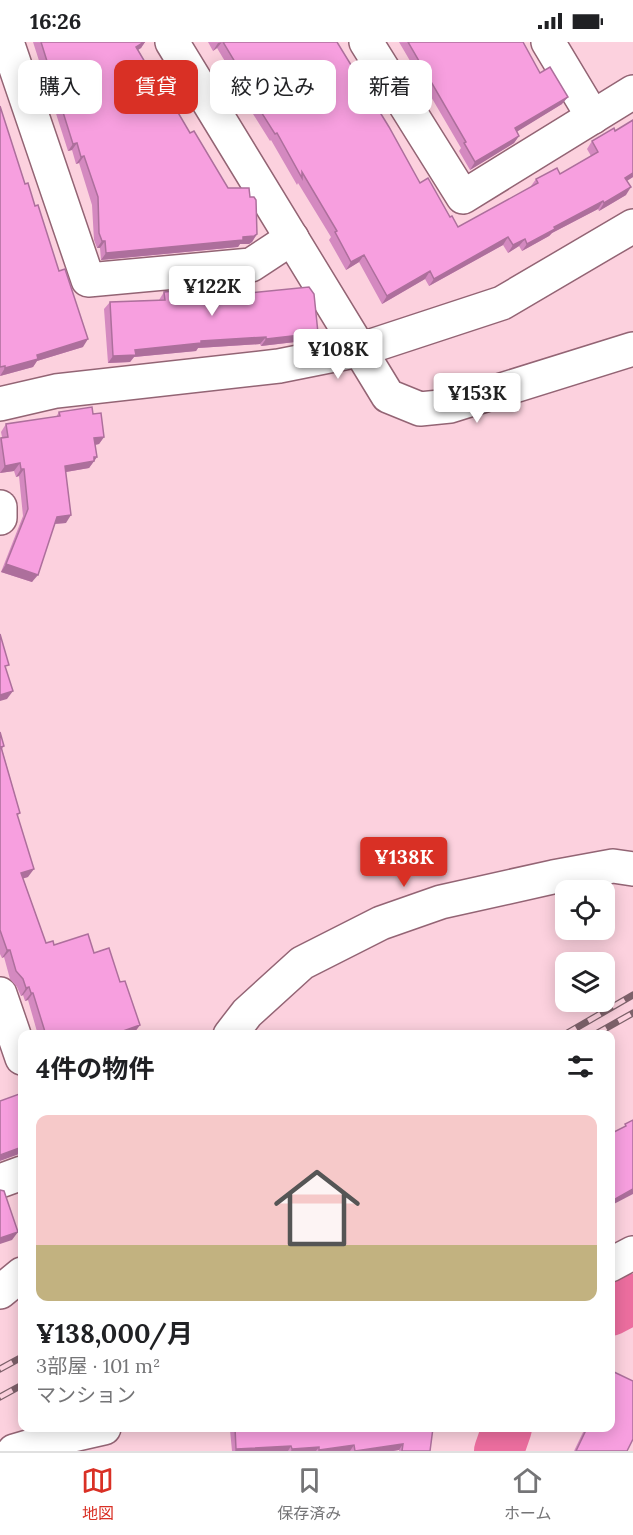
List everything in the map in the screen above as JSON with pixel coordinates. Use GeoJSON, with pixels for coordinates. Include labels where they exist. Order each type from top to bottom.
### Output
{"type":"FeatureCollection","features":[{"type":"Feature","properties":{"kind":"main road"},"geometry":{"type":"LineString","coordinates":[[8,42],[88,280],[251,265],[292,238]]}},
{"type":"Feature","properties":{"kind":"main road"},"geometry":{"type":"LineString","coordinates":[[172,42],[388,396],[420,409],[450,406],[633,349]]}},
{"type":"Feature","properties":{"kind":"main road"},"geometry":{"type":"LineString","coordinates":[[366,42],[463,196],[633,92]]}},
{"type":"Feature","properties":{"kind":"main road"},"geometry":{"type":"LineString","coordinates":[[548,42],[593,117]]}},
{"type":"Feature","properties":{"kind":"main road"},"geometry":{"type":"LineString","coordinates":[[0,404],[56,391],[279,366],[359,350],[502,303],[633,226]]}},
{"type":"Feature","properties":{"kind":"main road"},"geometry":{"type":"LineString","coordinates":[[0,507],[0,518]]}},
{"type":"Feature","properties":{"kind":"main road"},"geometry":{"type":"LineString","coordinates":[[234,1030],[247,1014],[302,963],[381,923],[441,902],[553,877],[613,866],[633,869]]}},
{"type":"Feature","properties":{"kind":"main road"},"geometry":{"type":"LineString","coordinates":[[0,994],[18,1046]]}},
{"type":"Feature","properties":{"kind":"main road"},"geometry":{"type":"LineString","coordinates":[[0,1181],[18,1174]]}},
{"type":"Feature","properties":{"kind":"main road"},"geometry":{"type":"LineString","coordinates":[[615,1262],[633,1253]]}},
{"type":"Feature","properties":{"kind":"main road"},"geometry":{"type":"LineString","coordinates":[[0,1292],[18,1277]]}},
{"type":"Feature","properties":{"kind":"main road"},"geometry":{"type":"LineString","coordinates":[[14,1451],[87,1432]]}},
{"type":"Feature","properties":{"kind":"building"},"geometry":{"type":"Polygon","coordinates":[[[41,42],[144,42],[136,47],[144,60],[114,60],[114,114],[179,114],[190,133],[194,131],[228,188],[249,188],[250,197],[256,200],[257,234],[243,237],[243,240],[106,253],[105,241],[102,241],[99,233],[98,197],[84,156],[81,157],[77,143],[73,144],[64,114],[102,114],[102,60],[47,60],[41,42]]]}},
{"type":"Feature","properties":{"kind":"building"},"geometry":{"type":"Polygon","coordinates":[[[223,42],[337,42],[348,60],[348,114],[381,114],[420,183],[428,178],[458,227],[538,183],[536,179],[557,168],[560,174],[598,152],[592,141],[633,120],[633,173],[625,178],[631,187],[554,227],[555,229],[527,244],[525,239],[513,245],[508,237],[434,279],[430,271],[387,296],[364,255],[351,262],[335,232],[337,231],[302,172],[302,178],[277,133],[275,134],[262,114],[336,114],[336,60],[234,60],[223,42]]]}},
{"type":"Feature","properties":{"kind":"building"},"geometry":{"type":"Polygon","coordinates":[[[408,42],[523,42],[540,73],[550,67],[568,97],[515,128],[519,136],[475,162],[432,83],[432,60],[418,60],[408,42]]]}},
{"type":"Feature","properties":{"kind":"building"},"geometry":{"type":"Polygon","coordinates":[[[0,106],[25,184],[28,183],[35,206],[38,205],[59,271],[65,269],[88,339],[37,355],[38,359],[5,368],[5,366],[0,367],[0,106]]]}},
{"type":"Feature","properties":{"kind":"building"},"geometry":{"type":"Polygon","coordinates":[[[245,278],[245,282],[248,281],[249,293],[309,287],[314,294],[318,333],[266,339],[266,337],[201,341],[201,343],[135,350],[136,355],[113,356],[110,302],[165,300],[164,292],[216,287],[216,280],[245,278]]]}},
{"type":"Feature","properties":{"kind":"building"},"geometry":{"type":"Polygon","coordinates":[[[92,407],[93,414],[101,413],[104,437],[94,438],[97,457],[94,457],[94,461],[65,466],[71,515],[57,517],[38,575],[6,564],[28,509],[24,469],[21,469],[20,463],[5,466],[1,438],[8,437],[6,424],[60,416],[59,412],[92,407]]]}},
{"type":"Feature","properties":{"kind":"building"},"geometry":{"type":"Polygon","coordinates":[[[0,634],[9,665],[5,666],[13,691],[0,695],[0,634]]]}},
{"type":"Feature","properties":{"kind":"building"},"geometry":{"type":"Polygon","coordinates":[[[0,732],[4,746],[1,747],[20,813],[17,814],[34,869],[21,873],[46,943],[53,941],[54,945],[88,934],[94,953],[109,948],[120,982],[125,981],[140,1025],[126,1030],[44,1030],[33,993],[29,987],[26,988],[23,979],[16,971],[10,950],[7,950],[0,930],[0,732]]]}},
{"type":"Feature","properties":{"kind":"building"},"geometry":{"type":"Polygon","coordinates":[[[18,1094],[18,1148],[0,1155],[0,1101],[18,1094]]]}},
{"type":"Feature","properties":{"kind":"building"},"geometry":{"type":"Polygon","coordinates":[[[633,1120],[633,1189],[615,1199],[615,1132],[626,1126],[625,1124],[633,1120]]]}},
{"type":"Feature","properties":{"kind":"building"},"geometry":{"type":"Polygon","coordinates":[[[0,1190],[4,1191],[18,1232],[0,1238],[0,1190]]]}},
{"type":"Feature","properties":{"kind":"building"},"geometry":{"type":"Polygon","coordinates":[[[615,1372],[633,1381],[633,1439],[627,1451],[576,1451],[585,1432],[615,1432],[615,1372]]]}},
{"type":"Feature","properties":{"kind":"building"},"geometry":{"type":"Polygon","coordinates":[[[235,1432],[432,1432],[430,1451],[402,1451],[403,1444],[355,1451],[354,1445],[319,1450],[319,1447],[292,1449],[291,1446],[236,1449],[235,1432]]]}},
{"type":"Feature","properties":{"kind":"waterway"},"geometry":{"type":"LineString","coordinates":[[615,1308],[633,1299]]}},
{"type":"Feature","properties":{"kind":"waterway"},"geometry":{"type":"LineString","coordinates":[[499,1451],[506,1432]]}},
{"type":"Feature","properties":{"kind":"railway"},"geometry":{"type":"LineString","coordinates":[[573,1030],[633,995]]}},
{"type":"Feature","properties":{"kind":"railway"},"geometry":{"type":"LineString","coordinates":[[603,1030],[633,1013]]}},
{"type":"Feature","properties":{"kind":"railway"},"geometry":{"type":"LineString","coordinates":[[0,1369],[18,1359]]}},
{"type":"Feature","properties":{"kind":"railway"},"geometry":{"type":"LineString","coordinates":[[0,1397],[18,1387]]}}]}
